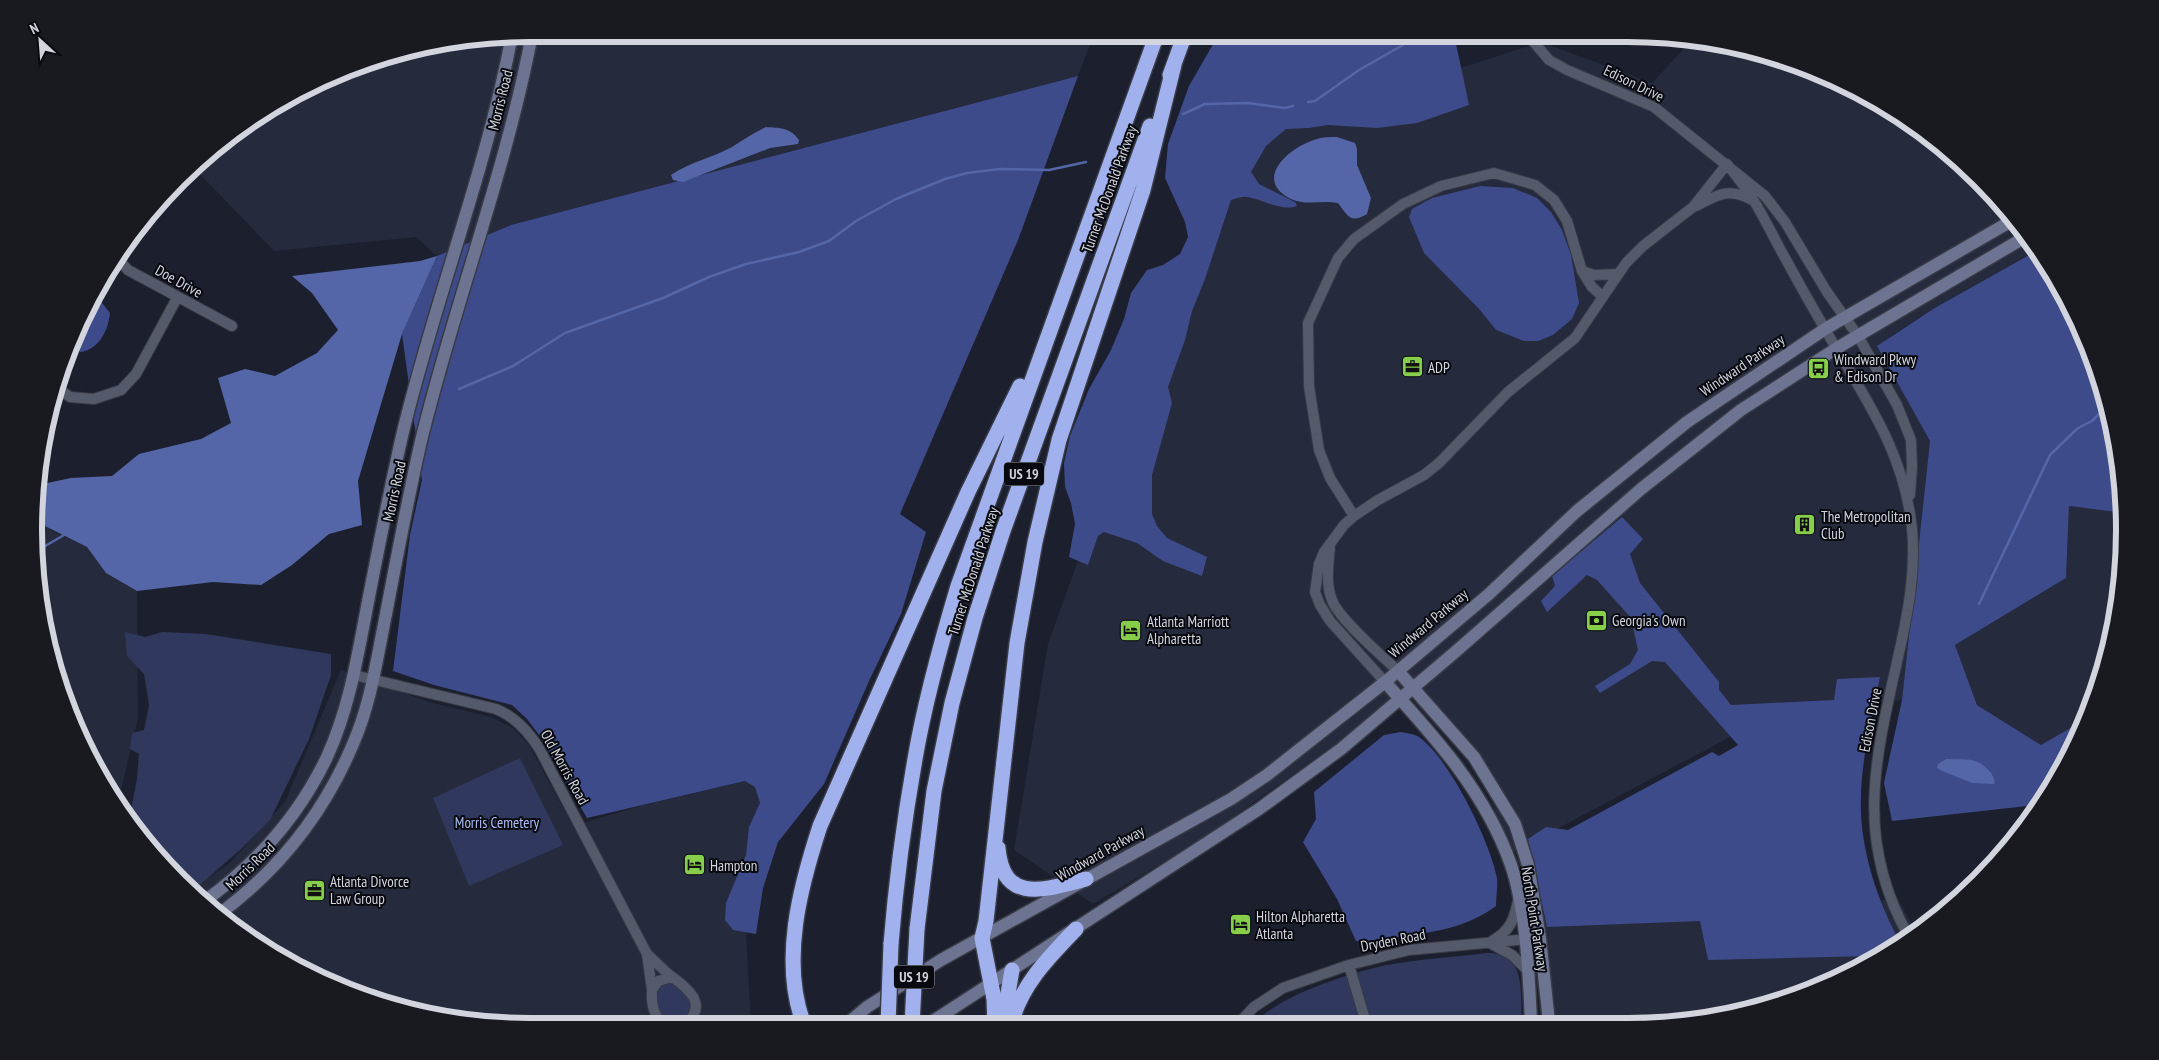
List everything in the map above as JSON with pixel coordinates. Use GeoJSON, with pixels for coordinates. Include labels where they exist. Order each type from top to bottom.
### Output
{"type":"FeatureCollection","features":[{"type":"Feature","properties":{"kind":"highway","name":"Turner McDonald Parkway"},"geometry":{"type":"LineString","coordinates":[[888,1018],[891,944],[897,874],[906,807],[925,710],[941,644],[977,528],[1154,42]]}},
{"type":"Feature","properties":{"kind":"highway","name":"Turner McDonald Parkway"},"geometry":{"type":"LineString","coordinates":[[912,1018],[917,929],[934,791],[952,703],[975,618],[1003,531],[1182,42]]}},
{"type":"Feature","properties":{"kind":"highway"},"geometry":{"type":"LineString","coordinates":[[995,1018],[992,984],[982,938],[1017,642],[1035,542],[1051,471],[1069,407],[1143,190],[1174,65]]}},
{"type":"Feature","properties":{"kind":"highway"},"geometry":{"type":"LineString","coordinates":[[801,1018],[798,1009],[794,967],[797,917],[806,870],[820,826],[968,492],[1054,318]]}},
{"type":"Feature","properties":{"kind":"highway"},"geometry":{"type":"LineString","coordinates":[[996,830],[999,859],[1004,873],[1014,885],[1025,890],[1042,890],[1086,878]]}},
{"type":"Feature","properties":{"kind":"highway"},"geometry":{"type":"LineString","coordinates":[[1013,1018],[1021,995],[1038,969],[1076,929]]}},
{"type":"Feature","properties":{"kind":"highway"},"geometry":{"type":"LineString","coordinates":[[1002,1018],[1005,1011],[1012,970]]}},
{"type":"Feature","properties":{"kind":"highway"},"geometry":{"type":"LineString","coordinates":[[796,1018],[798,1009]]}},
{"type":"Feature","properties":{"kind":"main road","name":"Morris Road"},"geometry":{"type":"LineString","coordinates":[[225,910],[244,895],[278,863],[322,805],[354,744],[373,680],[404,516],[422,438],[452,324],[493,195],[530,42]]}},
{"type":"Feature","properties":{"kind":"main road","name":"Morris Road"},"geometry":{"type":"LineString","coordinates":[[209,897],[232,880],[262,852],[301,802],[318,774],[346,709],[403,433],[434,318],[466,220],[481,166],[510,43]]}},
{"type":"Feature","properties":{"kind":"main road","name":"Windward Parkway"},"geometry":{"type":"LineString","coordinates":[[854,1018],[867,1007],[941,960],[1231,799],[1268,775],[1385,682],[1489,594],[1577,511],[1687,422],[1825,329],[2008,223]]}},
{"type":"Feature","properties":{"kind":"main road"},"geometry":{"type":"LineString","coordinates":[[938,1018],[1259,809],[1341,750],[1626,501],[1692,447],[1756,400],[1837,348],[2021,240]]}},
{"type":"Feature","properties":{"kind":"main road","name":"North Point Parkway"},"geometry":{"type":"LineString","coordinates":[[1398,670],[1474,756],[1515,824],[1528,865],[1540,938],[1548,1018]]}},
{"type":"Feature","properties":{"kind":"main road","name":"North Point Parkway"},"geometry":{"type":"LineString","coordinates":[[1385,682],[1437,739],[1466,778],[1499,836],[1511,866],[1519,899],[1528,971],[1531,1018]]}},
{"type":"Feature","properties":{"kind":"street","name":"Edison Drive"},"geometry":{"type":"LineString","coordinates":[[1534,42],[1549,60],[1567,70],[1654,107],[1765,196],[1785,222],[1827,292],[1858,336],[1897,405],[1911,440],[1912,467],[1909,506],[1913,566],[1910,601],[1878,748],[1874,807],[1877,844],[1883,873],[1892,901],[1906,931]]}},
{"type":"Feature","properties":{"kind":"street","name":"Edison Drive"},"geometry":{"type":"LineString","coordinates":[[1727,164],[1754,202],[1825,329],[1877,416],[1892,448],[1909,506]]}},
{"type":"Feature","properties":{"kind":"street"},"geometry":{"type":"LineString","coordinates":[[1385,682],[1330,622],[1320,605],[1315,592],[1316,582],[1319,564],[1330,544],[1344,525],[1354,516],[1378,500],[1424,475],[1439,463],[1508,392],[1574,338],[1618,274],[1643,246],[1693,207],[1727,164]]}},
{"type":"Feature","properties":{"kind":"street"},"geometry":{"type":"LineString","coordinates":[[1354,516],[1330,478],[1319,450],[1309,386],[1308,323],[1338,258],[1354,239],[1397,206],[1441,186],[1494,173],[1535,185],[1554,200],[1567,221],[1582,271],[1602,296]]}},
{"type":"Feature","properties":{"kind":"street"},"geometry":{"type":"LineString","coordinates":[[1693,207],[1728,192],[1740,194],[1754,202]]}},
{"type":"Feature","properties":{"kind":"street","name":"Doe Drive"},"geometry":{"type":"LineString","coordinates":[[122,264],[128,270],[177,298],[232,326]]}},
{"type":"Feature","properties":{"kind":"street"},"geometry":{"type":"LineString","coordinates":[[1582,271],[1594,275],[1618,274]]}},
{"type":"Feature","properties":{"kind":"street"},"geometry":{"type":"LineString","coordinates":[[63,391],[70,396],[94,400],[121,390],[136,374],[177,298]]}},
{"type":"Feature","properties":{"kind":"street"},"geometry":{"type":"LineString","coordinates":[[1330,544],[1328,576],[1332,601],[1340,613],[1398,670]]}},
{"type":"Feature","properties":{"kind":"street","name":"Old Morris Road"},"geometry":{"type":"LineString","coordinates":[[354,675],[496,709],[512,717],[526,729],[540,750],[647,954],[689,990],[696,1003],[692,1018]]}},
{"type":"Feature","properties":{"kind":"street"},"geometry":{"type":"LineString","coordinates":[[1519,899],[1514,920],[1509,929],[1489,942],[1512,955],[1528,971]]}},
{"type":"Feature","properties":{"kind":"street","name":"Dryden Road"},"geometry":{"type":"LineString","coordinates":[[1244,1018],[1254,1007],[1283,988],[1349,965],[1409,950],[1540,938]]}},
{"type":"Feature","properties":{"kind":"street","name":"Old Morris Road"},"geometry":{"type":"LineString","coordinates":[[647,954],[654,1012],[657,1018]]}},
{"type":"Feature","properties":{"kind":"street"},"geometry":{"type":"LineString","coordinates":[[1349,965],[1365,1018]]}},
{"type":"Feature","properties":{"kind":"street"},"geometry":{"type":"LineString","coordinates":[[652,990],[658,981],[672,977]]}},
{"type":"Feature","properties":{"kind":"shaded area"},"geometry":{"type":"Polygon","coordinates":[[[530,42],[1091,42],[1078,76],[511,225],[437,256],[416,237],[274,251],[198,173],[233,143],[286,108],[343,80],[373,68],[404,59],[466,47],[530,42]]]}},
{"type":"Feature","properties":{"kind":"shaded area"},"geometry":{"type":"Polygon","coordinates":[[[1214,42],[1456,42],[1469,105],[1417,123],[1377,128],[1328,125],[1286,129],[1266,146],[1251,172],[1259,184],[1295,202],[1297,206],[1279,206],[1245,197],[1231,200],[1205,279],[1192,311],[1185,340],[1168,387],[1172,403],[1152,475],[1152,514],[1157,526],[1167,538],[1207,557],[1202,576],[1163,561],[1137,543],[1104,532],[1098,536],[1088,565],[1069,557],[1075,524],[1071,503],[1065,487],[1064,463],[1070,436],[1089,389],[1111,350],[1124,319],[1131,293],[1147,270],[1163,265],[1180,254],[1188,237],[1185,222],[1165,178],[1168,144],[1189,86],[1214,42]]]}},
{"type":"Feature","properties":{"kind":"shaded area"},"geometry":{"type":"Polygon","coordinates":[[[1541,42],[1652,83],[1686,46],[1724,52],[1786,68],[1845,93],[1900,125],[1950,163],[1996,209],[2031,254],[1933,309],[1878,346],[1930,441],[1902,700],[1732,715],[1736,734],[1513,852],[1480,774],[1404,691],[1372,718],[1201,840],[1093,904],[1014,850],[1048,644],[1252,75],[1367,98],[1541,42]]]}},
{"type":"Feature","properties":{"kind":"shaded area"},"geometry":{"type":"Polygon","coordinates":[[[1078,76],[1018,240],[900,514],[926,532],[901,614],[869,681],[824,784],[778,842],[763,888],[756,934],[733,930],[725,920],[726,903],[746,855],[749,827],[760,803],[755,787],[745,781],[587,818],[540,736],[527,719],[512,705],[434,685],[393,671],[410,535],[422,480],[402,334],[437,256],[511,225],[1078,76]]]}},
{"type":"Feature","properties":{"kind":"shaded area"},"geometry":{"type":"Polygon","coordinates":[[[766,127],[788,130],[799,140],[798,144],[770,148],[683,182],[673,180],[671,175],[678,171],[732,147],[766,127]]]}},
{"type":"Feature","properties":{"kind":"shaded area"},"geometry":{"type":"Polygon","coordinates":[[[1337,137],[1355,143],[1357,149],[1357,165],[1371,198],[1367,214],[1361,217],[1350,217],[1338,203],[1308,203],[1291,199],[1280,191],[1275,182],[1275,173],[1279,164],[1296,149],[1319,138],[1337,137]]]}},
{"type":"Feature","properties":{"kind":"shaded area"},"geometry":{"type":"Polygon","coordinates":[[[1480,186],[1513,188],[1537,198],[1551,212],[1562,230],[1571,255],[1579,303],[1572,319],[1553,335],[1538,341],[1524,341],[1496,330],[1480,310],[1424,253],[1409,217],[1412,209],[1432,198],[1480,186]]]}},
{"type":"Feature","properties":{"kind":"shaded area"},"geometry":{"type":"Polygon","coordinates":[[[2031,254],[2066,314],[2091,373],[2107,435],[2112,466],[2115,512],[2069,506],[2066,578],[1955,645],[1977,705],[2041,745],[2075,725],[2051,774],[2030,806],[1892,821],[1884,783],[1902,700],[1930,441],[1877,346],[1933,309],[2031,254]]]}},
{"type":"Feature","properties":{"kind":"shaded area"},"geometry":{"type":"Polygon","coordinates":[[[437,256],[402,334],[358,481],[362,525],[329,534],[292,565],[261,585],[213,582],[137,591],[106,573],[87,547],[42,525],[45,483],[71,478],[112,476],[139,454],[201,439],[231,423],[218,378],[245,369],[275,376],[317,353],[338,330],[312,293],[292,276],[420,261],[437,256]]]}},
{"type":"Feature","properties":{"kind":"shaded area"},"geometry":{"type":"Polygon","coordinates":[[[100,300],[110,313],[105,332],[98,343],[81,352],[77,350],[100,300]]]}},
{"type":"Feature","properties":{"kind":"shaded area"},"geometry":{"type":"Polygon","coordinates":[[[2069,506],[2115,512],[2115,562],[2112,594],[2100,656],[2091,687],[2075,726],[2042,746],[1977,705],[1955,645],[2066,578],[2069,506]]]}},
{"type":"Feature","properties":{"kind":"shaded area"},"geometry":{"type":"Polygon","coordinates":[[[1622,517],[1643,539],[1630,554],[1640,583],[1719,682],[1719,690],[1731,705],[1834,700],[1837,679],[1880,677],[1864,762],[1861,797],[1862,830],[1873,880],[1885,912],[1897,937],[1865,956],[1708,960],[1700,921],[1547,927],[1528,839],[1546,827],[1568,830],[1712,752],[1719,756],[1738,745],[1665,662],[1652,661],[1600,693],[1595,686],[1630,664],[1638,650],[1631,618],[1597,580],[1587,575],[1547,612],[1541,601],[1555,586],[1552,576],[1622,517]]]}},
{"type":"Feature","properties":{"kind":"shaded area"},"geometry":{"type":"Polygon","coordinates":[[[43,521],[51,530],[87,547],[106,573],[137,591],[138,718],[120,793],[93,746],[80,717],[68,687],[59,656],[47,594],[43,521]]]}},
{"type":"Feature","properties":{"kind":"shaded area"},"geometry":{"type":"Polygon","coordinates":[[[341,670],[429,702],[491,717],[513,728],[529,745],[573,826],[644,805],[789,771],[762,848],[746,933],[751,1018],[530,1018],[466,1013],[404,1001],[373,992],[314,967],[286,952],[233,917],[195,884],[228,865],[285,802],[341,670]]]}},
{"type":"Feature","properties":{"kind":"shaded area"},"geometry":{"type":"Polygon","coordinates":[[[1401,732],[1419,737],[1431,748],[1443,763],[1467,802],[1493,863],[1497,878],[1496,906],[1473,919],[1449,928],[1383,939],[1356,941],[1337,899],[1303,842],[1316,819],[1314,792],[1384,735],[1401,732]]]}},
{"type":"Feature","properties":{"kind":"shaded area"},"geometry":{"type":"Polygon","coordinates":[[[1946,759],[1976,761],[1991,773],[1994,778],[1994,784],[1972,783],[1940,770],[1937,767],[1938,764],[1946,759]]]}},
{"type":"Feature","properties":{"kind":"shaded area"},"geometry":{"type":"Polygon","coordinates":[[[1898,899],[1913,926],[1873,952],[1845,967],[1786,992],[1755,1001],[1693,1013],[1661,1016],[1551,1018],[1536,920],[1898,899]]]}},
{"type":"Feature","properties":{"kind":"green space"},"geometry":{"type":"Polygon","coordinates":[[[125,632],[145,637],[162,632],[206,634],[331,654],[331,675],[309,739],[270,820],[240,850],[198,887],[163,851],[131,810],[137,779],[139,754],[130,749],[132,733],[144,730],[149,705],[144,674],[127,656],[125,632]]]}},
{"type":"Feature","properties":{"kind":"green space","name":"Morris Cemetery"},"geometry":{"type":"Polygon","coordinates":[[[520,758],[563,845],[469,886],[433,798],[520,758]]]}},
{"type":"Feature","properties":{"kind":"green space"},"geometry":{"type":"Polygon","coordinates":[[[1487,953],[1500,954],[1509,959],[1519,976],[1522,1018],[1261,1018],[1297,995],[1336,979],[1372,968],[1487,953]]]}},
{"type":"Feature","properties":{"kind":"green space"},"geometry":{"type":"Polygon","coordinates":[[[672,982],[686,992],[692,1005],[689,1015],[685,1018],[662,1017],[657,1006],[658,986],[672,982]]]}},
{"type":"Feature","properties":{"kind":"waterway"},"geometry":{"type":"LineString","coordinates":[[1308,102],[1315,101],[1359,70],[1408,42]]}},
{"type":"Feature","properties":{"kind":"waterway"},"geometry":{"type":"LineString","coordinates":[[1183,114],[1205,104],[1248,103],[1285,108],[1293,106]]}},
{"type":"Feature","properties":{"kind":"waterway"},"geometry":{"type":"LineString","coordinates":[[459,389],[513,366],[565,333],[663,298],[709,277],[746,264],[799,252],[829,241],[856,221],[896,199],[945,179],[967,173],[1000,169],[1049,170],[1086,162]]}},
{"type":"Feature","properties":{"kind":"waterway"},"geometry":{"type":"LineString","coordinates":[[1979,604],[2050,455],[2078,428],[2092,421],[2102,411]]}},
{"type":"Feature","properties":{"kind":"waterway"},"geometry":{"type":"LineString","coordinates":[[43,547],[64,535]]}},
{"type":"Feature","properties":{"kind":"place","name":"ADP"},"geometry":{"type":"Point","coordinates":[1412,367]}},
{"type":"Feature","properties":{"kind":"place","name":"Windward Pkwy & Edison Dr"},"geometry":{"type":"Point","coordinates":[1818,368]}},
{"type":"Feature","properties":{"kind":"place","name":"The Metropolitan Club"},"geometry":{"type":"Point","coordinates":[1805,525]}},
{"type":"Feature","properties":{"kind":"place","name":"Georgia's Own"},"geometry":{"type":"Point","coordinates":[1596,620]}},
{"type":"Feature","properties":{"kind":"place","name":"Atlanta Marriott Alpharetta"},"geometry":{"type":"Point","coordinates":[1131,630]}},
{"type":"Feature","properties":{"kind":"place","name":"Hampton"},"geometry":{"type":"Point","coordinates":[694,865]}},
{"type":"Feature","properties":{"kind":"place","name":"Atlanta Divorce Law Group"},"geometry":{"type":"Point","coordinates":[314,890]}},
{"type":"Feature","properties":{"kind":"place","name":"Hilton Alpharetta Atlanta"},"geometry":{"type":"Point","coordinates":[1240,925]}}]}
